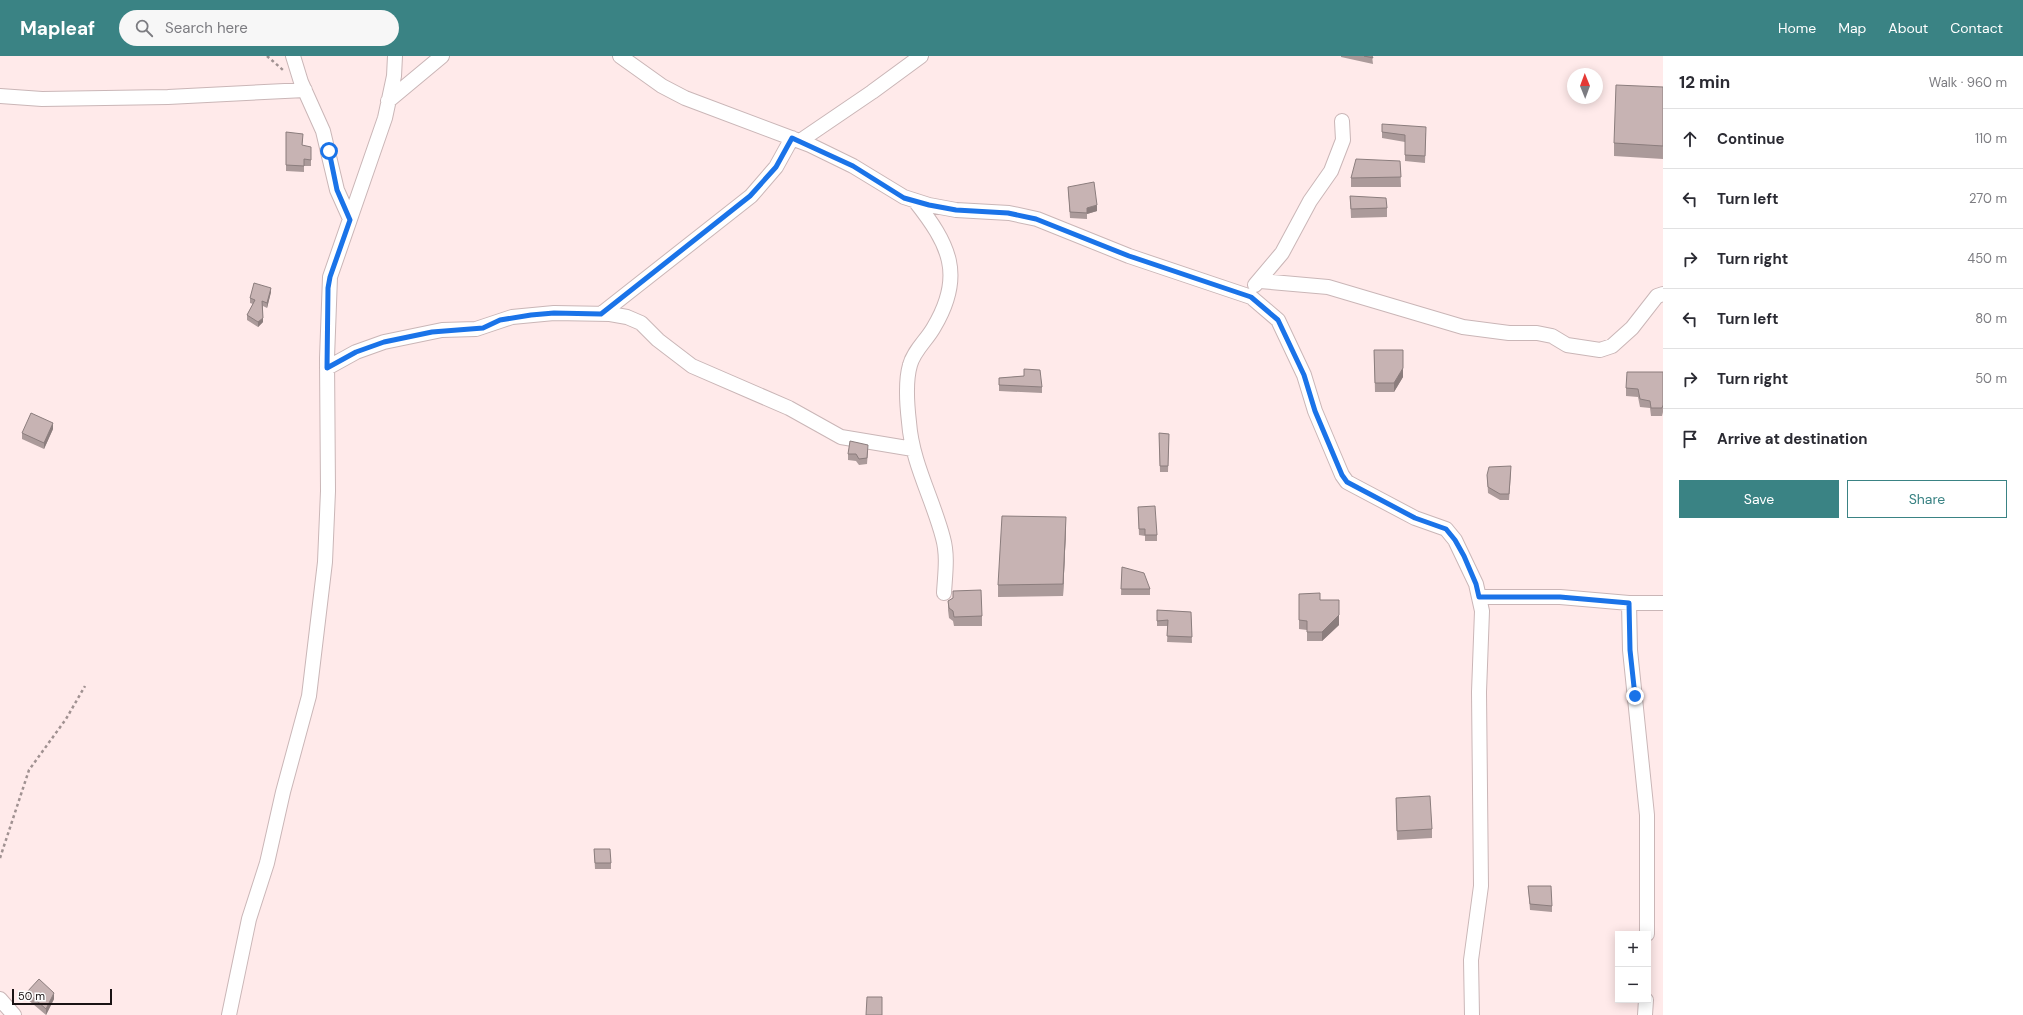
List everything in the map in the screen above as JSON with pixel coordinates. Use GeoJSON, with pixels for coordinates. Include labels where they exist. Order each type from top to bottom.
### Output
{"type":"FeatureCollection","features":[{"type":"Feature","properties":{"kind":"street"},"geometry":{"type":"LineString","coordinates":[[293,56],[305,90],[323,131],[337,190],[350,220]]}},
{"type":"Feature","properties":{"kind":"street"},"geometry":{"type":"LineString","coordinates":[[229,1015],[249,919],[267,862],[282,792],[305,715],[309,696],[325,562],[328,491],[328,288],[330,277],[374,152],[394,76],[395,56]]}},
{"type":"Feature","properties":{"kind":"street"},"geometry":{"type":"LineString","coordinates":[[388,101],[442,56]]}},
{"type":"Feature","properties":{"kind":"street"},"geometry":{"type":"LineString","coordinates":[[620,56],[662,86],[685,98],[796,140],[853,166],[904,198],[956,210],[1008,213],[1036,219],[1129,256],[1245,295],[1262,305],[1278,320],[1304,375],[1315,411],[1342,475],[1347,482],[1415,518],[1446,529],[1455,540],[1464,556],[1476,584],[1482,611],[1479,692],[1481,886],[1471,960],[1472,1015]]}},
{"type":"Feature","properties":{"kind":"street"},"geometry":{"type":"LineString","coordinates":[[601,314],[750,196],[776,167],[796,140],[872,92],[921,56]]}},
{"type":"Feature","properties":{"kind":"street"},"geometry":{"type":"LineString","coordinates":[[0,96],[42,99],[168,97],[305,90]]}},
{"type":"Feature","properties":{"kind":"street"},"geometry":{"type":"LineString","coordinates":[[1245,295],[1260,280],[1282,253],[1310,201],[1331,171],[1343,140],[1342,121]]}},
{"type":"Feature","properties":{"kind":"street"},"geometry":{"type":"LineString","coordinates":[[915,201],[936,228],[943,241],[948,258],[951,287],[947,302],[934,327],[912,357],[908,377],[909,422],[913,449],[943,539],[946,560],[944,593]]}},
{"type":"Feature","properties":{"kind":"street"},"geometry":{"type":"LineString","coordinates":[[1260,280],[1328,287],[1463,328],[1509,333],[1537,333],[1552,336],[1567,345],[1600,350],[1612,346],[1617,342],[1632,328],[1657,296],[1663,294]]}},
{"type":"Feature","properties":{"kind":"street"},"geometry":{"type":"LineString","coordinates":[[327,368],[356,352],[384,342],[437,331],[476,329],[512,317],[554,313],[601,314],[627,317],[641,323],[658,340],[692,366],[789,408],[841,437],[913,449]]}},
{"type":"Feature","properties":{"kind":"street"},"geometry":{"type":"LineString","coordinates":[[1479,597],[1560,597],[1629,603],[1663,603]]}},
{"type":"Feature","properties":{"kind":"street"},"geometry":{"type":"LineString","coordinates":[[1629,603],[1630,650],[1647,815],[1647,931]]}},
{"type":"Feature","properties":{"kind":"street"},"geometry":{"type":"LineString","coordinates":[[0,999],[14,1015]]}},
{"type":"Feature","properties":{"kind":"street"},"geometry":{"type":"LineString","coordinates":[[1645,1015],[1646,1003]]}},
{"type":"Feature","properties":{"kind":"path"},"geometry":{"type":"LineString","coordinates":[[0,858],[29,770],[66,720],[85,686]]}},
{"type":"Feature","properties":{"kind":"building"},"geometry":{"type":"Polygon","coordinates":[[[1616,85],[1663,87],[1663,146],[1614,143],[1616,85]]]}},
{"type":"Feature","properties":{"kind":"building"},"geometry":{"type":"Polygon","coordinates":[[[1382,124],[1426,127],[1425,156],[1405,155],[1405,135],[1382,132],[1382,124]]]}},
{"type":"Feature","properties":{"kind":"building"},"geometry":{"type":"Polygon","coordinates":[[[286,132],[303,134],[302,145],[311,147],[311,160],[304,159],[304,166],[286,165],[286,132]]]}},
{"type":"Feature","properties":{"kind":"building"},"geometry":{"type":"Polygon","coordinates":[[[1356,159],[1400,161],[1401,177],[1351,178],[1356,159]]]}},
{"type":"Feature","properties":{"kind":"building"},"geometry":{"type":"Polygon","coordinates":[[[1094,182],[1097,205],[1087,208],[1087,213],[1070,212],[1068,187],[1094,182]]]}},
{"type":"Feature","properties":{"kind":"building"},"geometry":{"type":"Polygon","coordinates":[[[1350,196],[1386,198],[1387,208],[1351,209],[1350,196]]]}},
{"type":"Feature","properties":{"kind":"building"},"geometry":{"type":"Polygon","coordinates":[[[254,283],[271,288],[267,303],[262,301],[263,318],[258,322],[247,315],[255,300],[250,298],[254,283]]]}},
{"type":"Feature","properties":{"kind":"building"},"geometry":{"type":"Polygon","coordinates":[[[1374,350],[1403,350],[1403,368],[1394,383],[1375,383],[1374,350]]]}},
{"type":"Feature","properties":{"kind":"building"},"geometry":{"type":"Polygon","coordinates":[[[1024,369],[1040,370],[1042,387],[999,385],[999,378],[1024,376],[1024,369]]]}},
{"type":"Feature","properties":{"kind":"building"},"geometry":{"type":"Polygon","coordinates":[[[1627,372],[1663,372],[1662,408],[1651,408],[1650,401],[1640,399],[1638,389],[1626,388],[1627,372]]]}},
{"type":"Feature","properties":{"kind":"building"},"geometry":{"type":"Polygon","coordinates":[[[31,413],[53,423],[44,443],[22,433],[31,413]]]}},
{"type":"Feature","properties":{"kind":"building"},"geometry":{"type":"Polygon","coordinates":[[[1159,433],[1169,434],[1168,466],[1160,466],[1159,433]]]}},
{"type":"Feature","properties":{"kind":"building"},"geometry":{"type":"Polygon","coordinates":[[[850,441],[868,445],[867,458],[859,459],[856,454],[848,454],[850,441]]]}},
{"type":"Feature","properties":{"kind":"building"},"geometry":{"type":"Polygon","coordinates":[[[1511,466],[1509,494],[1500,494],[1488,487],[1487,475],[1489,467],[1511,466]]]}},
{"type":"Feature","properties":{"kind":"building"},"geometry":{"type":"Polygon","coordinates":[[[1155,506],[1157,535],[1145,535],[1145,529],[1139,529],[1138,507],[1155,506]]]}},
{"type":"Feature","properties":{"kind":"building"},"geometry":{"type":"Polygon","coordinates":[[[1002,516],[1066,517],[1063,584],[998,585],[1002,516]]]}},
{"type":"Feature","properties":{"kind":"building"},"geometry":{"type":"Polygon","coordinates":[[[1122,567],[1144,573],[1150,589],[1121,589],[1122,567]]]}},
{"type":"Feature","properties":{"kind":"building"},"geometry":{"type":"Polygon","coordinates":[[[981,590],[982,616],[954,617],[953,611],[949,608],[948,601],[953,598],[953,591],[981,590]]]}},
{"type":"Feature","properties":{"kind":"building"},"geometry":{"type":"Polygon","coordinates":[[[1320,593],[1320,600],[1339,600],[1339,615],[1322,632],[1307,632],[1307,621],[1299,620],[1299,594],[1320,593]]]}},
{"type":"Feature","properties":{"kind":"building"},"geometry":{"type":"Polygon","coordinates":[[[1157,610],[1191,612],[1192,637],[1167,636],[1168,620],[1157,621],[1157,610]]]}},
{"type":"Feature","properties":{"kind":"building"},"geometry":{"type":"Polygon","coordinates":[[[1430,796],[1432,829],[1397,831],[1396,798],[1430,796]]]}},
{"type":"Feature","properties":{"kind":"building"},"geometry":{"type":"Polygon","coordinates":[[[594,849],[610,849],[611,863],[595,863],[594,849]]]}},
{"type":"Feature","properties":{"kind":"building"},"geometry":{"type":"Polygon","coordinates":[[[1528,886],[1551,886],[1552,906],[1530,904],[1528,886]]]}},
{"type":"Feature","properties":{"kind":"building"},"geometry":{"type":"Polygon","coordinates":[[[39,979],[54,993],[46,1009],[27,992],[39,979]]]}},
{"type":"Feature","properties":{"kind":"building"},"geometry":{"type":"Polygon","coordinates":[[[867,997],[882,997],[882,1015],[866,1015],[867,997]]]}},
{"type":"Feature","properties":{"kind":"route"},"geometry":{"type":"LineString","coordinates":[[329,151],[337,190],[350,220],[330,277],[328,288],[327,368],[356,352],[384,342],[442,330],[483,328],[500,320],[531,315],[554,313],[601,314],[618,299],[729,214],[750,196],[776,167],[792,138],[853,166],[904,198],[956,210],[1008,213],[1036,219],[1129,256],[1251,297],[1278,320],[1304,375],[1315,411],[1327,435],[1342,475],[1347,482],[1388,502],[1415,518],[1433,523],[1446,529],[1455,540],[1464,556],[1476,584],[1479,597],[1560,597],[1629,603],[1630,650],[1635,696]]}}]}
